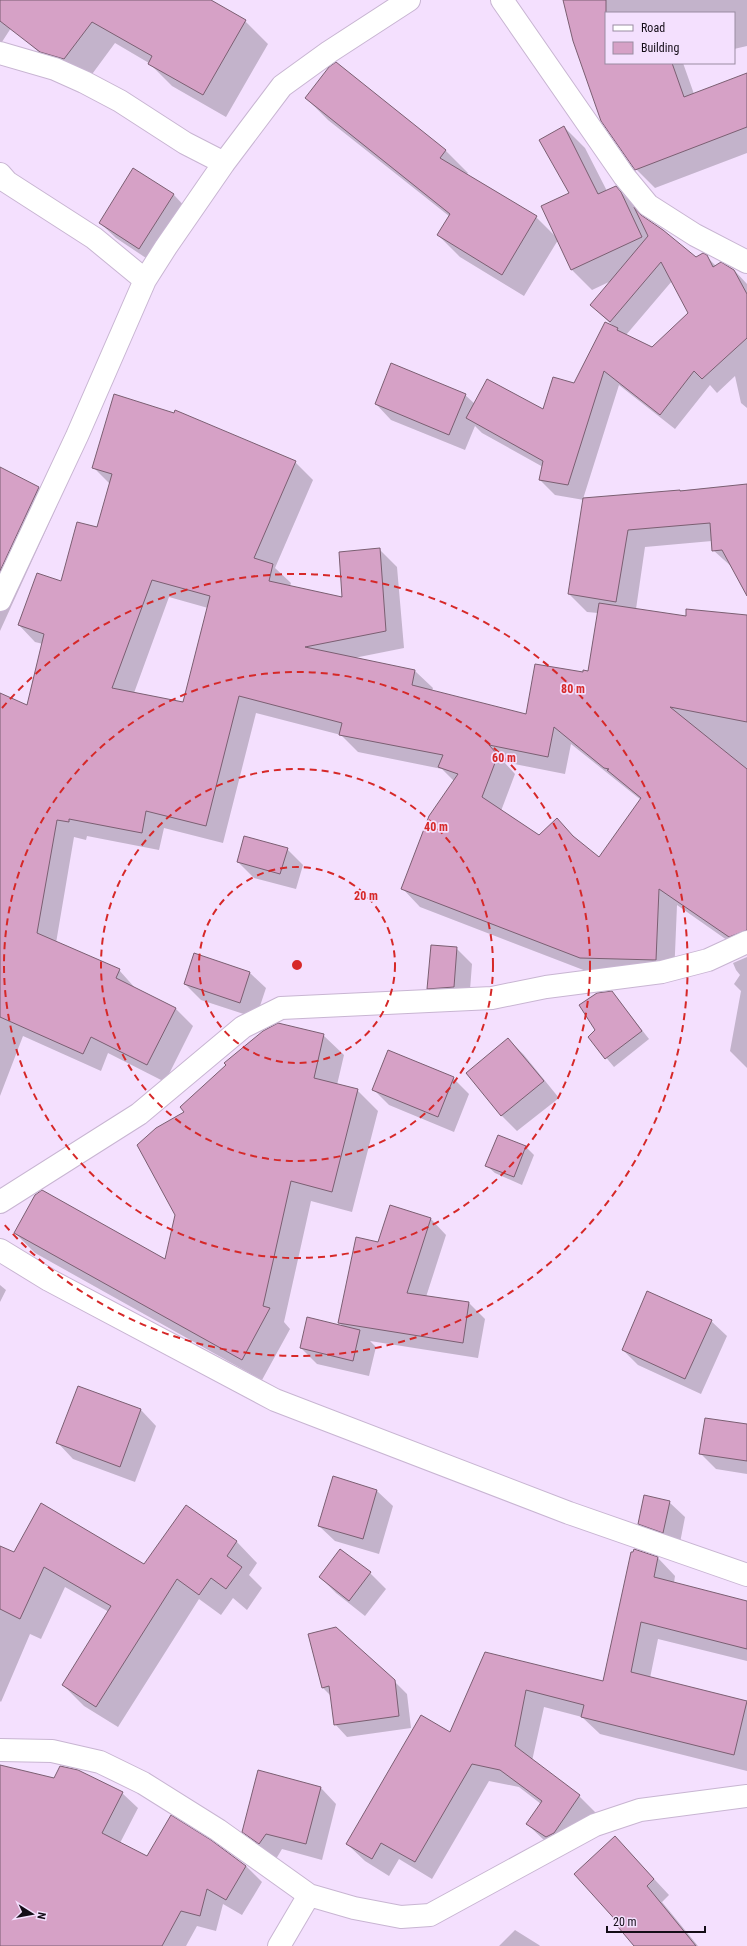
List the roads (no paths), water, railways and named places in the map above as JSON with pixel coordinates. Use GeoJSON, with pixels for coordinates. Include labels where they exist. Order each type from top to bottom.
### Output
{"type":"FeatureCollection","features":[{"type":"Feature","properties":{"kind":"street"},"geometry":{"type":"LineString","coordinates":[[0,600],[77,436],[145,280],[224,163],[282,86],[328,52],[409,0]]}},
{"type":"Feature","properties":{"kind":"street"},"geometry":{"type":"LineString","coordinates":[[502,0],[619,170],[648,205],[694,234],[747,262]]}},
{"type":"Feature","properties":{"kind":"street"},"geometry":{"type":"LineString","coordinates":[[0,53],[55,69],[84,82],[120,101],[185,143],[224,163]]}},
{"type":"Feature","properties":{"kind":"street"},"geometry":{"type":"LineString","coordinates":[[0,174],[7,182],[94,238],[145,280]]}},
{"type":"Feature","properties":{"kind":"street"},"geometry":{"type":"LineString","coordinates":[[0,1202],[139,1114],[243,1027],[282,1008],[492,998],[546,987],[662,972],[708,960],[747,942]]}},
{"type":"Feature","properties":{"kind":"street"},"geometry":{"type":"LineString","coordinates":[[0,1250],[50,1280],[275,1400],[570,1513],[747,1575]]}},
{"type":"Feature","properties":{"kind":"street"},"geometry":{"type":"LineString","coordinates":[[0,1750],[52,1751],[100,1762],[143,1783],[218,1830],[309,1895],[354,1908],[401,1917],[430,1915],[595,1825],[640,1810],[747,1796]]}},
{"type":"Feature","properties":{"kind":"street"},"geometry":{"type":"LineString","coordinates":[[279,1946],[309,1895]]}}]}
